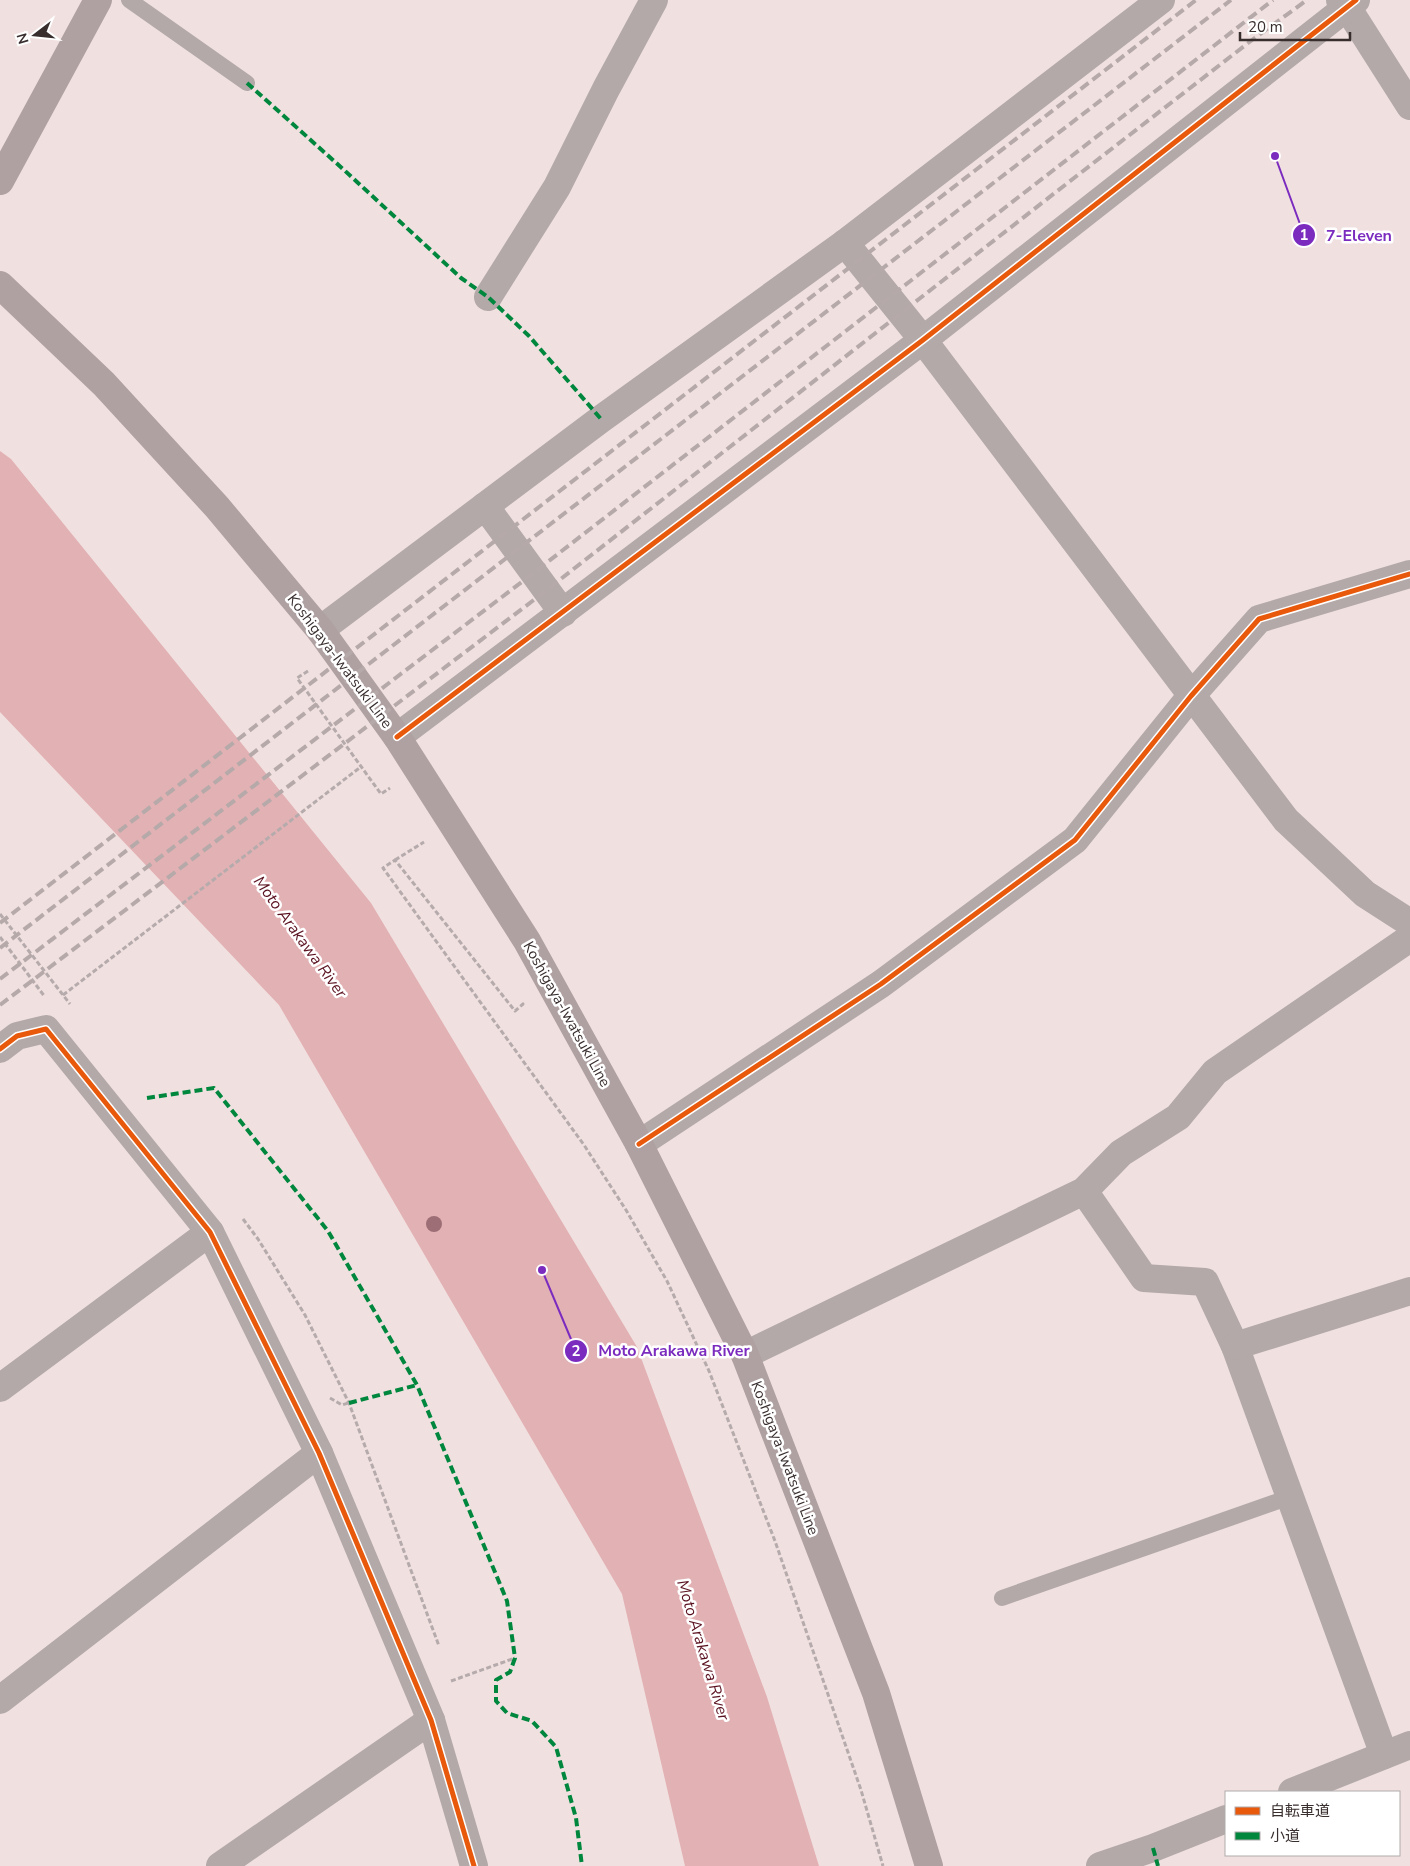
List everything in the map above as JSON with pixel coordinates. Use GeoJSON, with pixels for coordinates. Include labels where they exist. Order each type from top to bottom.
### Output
{"type":"FeatureCollection","features":[{"type":"Feature","properties":{"kind":"main road"},"geometry":{"type":"LineString","coordinates":[[0,181],[98,0]]}},
{"type":"Feature","properties":{"kind":"main road","name":"Koshigaya-Iwatsuki Line"},"geometry":{"type":"LineString","coordinates":[[0,285],[110,391],[217,507],[320,630],[397,737],[527,941],[639,1144],[745,1354],[876,1693],[929,1866]]}},
{"type":"Feature","properties":{"kind":"street"},"geometry":{"type":"LineString","coordinates":[[488,297],[557,187],[606,89],[654,0]]}},
{"type":"Feature","properties":{"kind":"street"},"geometry":{"type":"LineString","coordinates":[[320,630],[601,419],[845,243],[1161,0]]}},
{"type":"Feature","properties":{"kind":"street"},"geometry":{"type":"LineString","coordinates":[[397,737],[923,340],[1348,2],[1410,106]]}},
{"type":"Feature","properties":{"kind":"street"},"geometry":{"type":"LineString","coordinates":[[845,243],[923,340],[1286,820],[1365,894],[1410,923]]}},
{"type":"Feature","properties":{"kind":"street"},"geometry":{"type":"LineString","coordinates":[[485,506],[563,612]]}},
{"type":"Feature","properties":{"kind":"street"},"geometry":{"type":"LineString","coordinates":[[639,1144],[882,984],[1075,840],[1191,696],[1258,619],[1410,574]]}},
{"type":"Feature","properties":{"kind":"street"},"geometry":{"type":"LineString","coordinates":[[745,1354],[1084,1191],[1121,1153],[1178,1117],[1215,1072],[1410,938]]}},
{"type":"Feature","properties":{"kind":"street"},"geometry":{"type":"LineString","coordinates":[[0,1050],[17,1036],[46,1029],[210,1232],[319,1454],[431,1720],[474,1866]]}},
{"type":"Feature","properties":{"kind":"street"},"geometry":{"type":"LineString","coordinates":[[1084,1191],[1144,1278],[1205,1282],[1235,1346],[1384,1756]]}},
{"type":"Feature","properties":{"kind":"street"},"geometry":{"type":"LineString","coordinates":[[0,1388],[210,1232]]}},
{"type":"Feature","properties":{"kind":"street"},"geometry":{"type":"LineString","coordinates":[[1235,1346],[1410,1291]]}},
{"type":"Feature","properties":{"kind":"street"},"geometry":{"type":"LineString","coordinates":[[0,1700],[319,1454]]}},
{"type":"Feature","properties":{"kind":"street"},"geometry":{"type":"LineString","coordinates":[[220,1866],[431,1720]]}},
{"type":"Feature","properties":{"kind":"street"},"geometry":{"type":"LineString","coordinates":[[1295,1791],[1410,1746]]}},
{"type":"Feature","properties":{"kind":"street"},"geometry":{"type":"LineString","coordinates":[[1100,1866],[1153,1848],[1225,1818]]}},
{"type":"Feature","properties":{"kind":"lane"},"geometry":{"type":"LineString","coordinates":[[129,0],[247,83]]}},
{"type":"Feature","properties":{"kind":"lane"},"geometry":{"type":"LineString","coordinates":[[1002,1598],[1290,1497]]}},
{"type":"Feature","properties":{"kind":"path"},"geometry":{"type":"LineString","coordinates":[[63,995],[362,766],[381,794],[392,787]]}},
{"type":"Feature","properties":{"kind":"path"},"geometry":{"type":"LineString","coordinates":[[416,847],[383,868],[584,1145],[626,1210],[666,1281],[709,1371],[775,1541],[861,1790],[884,1866]]}},
{"type":"Feature","properties":{"kind":"path"},"geometry":{"type":"LineString","coordinates":[[395,860],[515,1011],[523,1004],[518,996]]}},
{"type":"Feature","properties":{"kind":"path"},"geometry":{"type":"LineString","coordinates":[[0,938],[49,1002],[46,1029]]}},
{"type":"Feature","properties":{"kind":"path"},"geometry":{"type":"LineString","coordinates":[[334,1401],[342,1405],[349,1403]]}},
{"type":"Feature","properties":{"kind":"path"},"geometry":{"type":"LineString","coordinates":[[451,1681],[515,1658]]}},
{"type":"Feature","properties":{"kind":"water"},"geometry":{"type":"Polygon","coordinates":[[[0,451],[11,459],[371,903],[637,1347],[767,1697],[819,1866],[685,1866],[622,1594],[279,1005],[0,712],[0,451]]]}},
{"type":"Feature","properties":{"kind":"railway"},"geometry":{"type":"LineString","coordinates":[[0,923],[1196,0]]}},
{"type":"Feature","properties":{"kind":"railway"},"geometry":{"type":"LineString","coordinates":[[0,948],[1231,0]]}},
{"type":"Feature","properties":{"kind":"railway"},"geometry":{"type":"LineString","coordinates":[[0,979],[523,581],[1273,0]]}},
{"type":"Feature","properties":{"kind":"railway"},"geometry":{"type":"LineString","coordinates":[[0,1005],[539,596],[1056,192],[1252,40],[1307,0]]}},
{"type":"Feature","properties":{"kind":"marked path"},"geometry":{"type":"LineString","coordinates":[[247,83],[461,278],[488,297],[529,336],[601,419]]}},
{"type":"Feature","properties":{"kind":"marked path"},"geometry":{"type":"LineString","coordinates":[[147,1098],[214,1088],[328,1231],[417,1385],[507,1601],[515,1658],[510,1672],[496,1680],[496,1701],[507,1713],[532,1721],[556,1747],[576,1818],[582,1866]]}},
{"type":"Feature","properties":{"kind":"marked path"},"geometry":{"type":"LineString","coordinates":[[349,1403],[417,1385]]}},
{"type":"Feature","properties":{"kind":"marked path"},"geometry":{"type":"LineString","coordinates":[[1153,1848],[1158,1866]]}},
{"type":"Feature","properties":{"kind":"cycle path"},"geometry":{"type":"LineString","coordinates":[[397,737],[923,340],[1356,0]]}},
{"type":"Feature","properties":{"kind":"cycle path"},"geometry":{"type":"LineString","coordinates":[[639,1144],[881,984],[1075,840],[1191,696],[1259,619],[1410,574]]}},
{"type":"Feature","properties":{"kind":"cycle path"},"geometry":{"type":"LineString","coordinates":[[0,1049],[17,1036],[46,1029],[210,1232],[319,1453],[431,1720],[474,1866]]}},
{"type":"Feature","properties":{"kind":"place","name":"7-Eleven"},"geometry":{"type":"Point","coordinates":[1275,156]}},
{"type":"Feature","properties":{"kind":"place","name":"Moto Arakawa River"},"geometry":{"type":"Point","coordinates":[542,1270]}}]}
